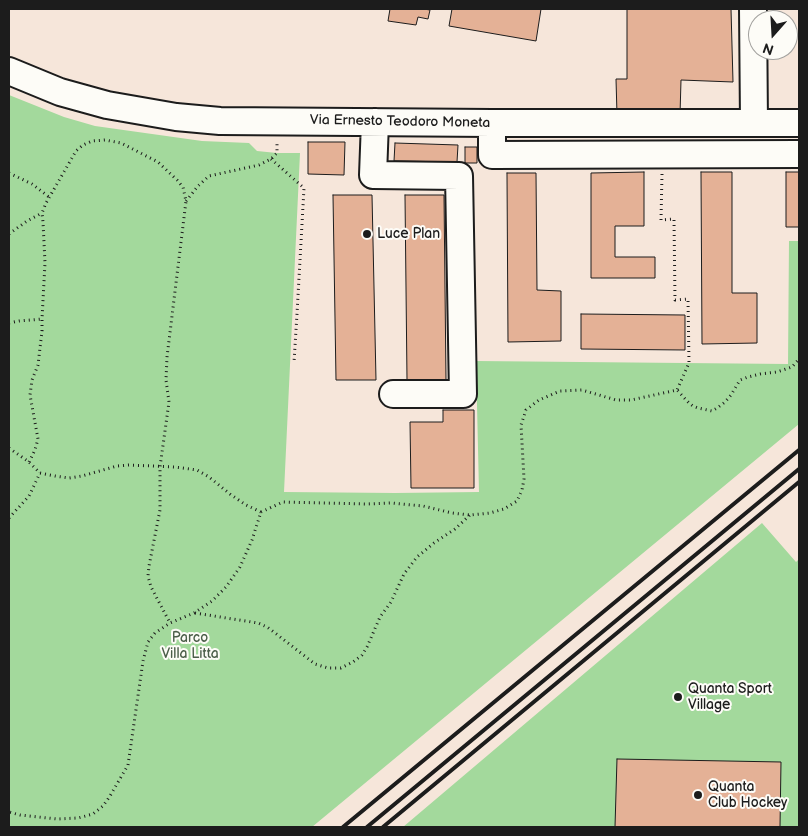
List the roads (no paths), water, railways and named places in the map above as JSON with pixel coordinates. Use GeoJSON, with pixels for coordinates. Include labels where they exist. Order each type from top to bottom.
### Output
{"type":"FeatureCollection","features":[{"type":"Feature","properties":{"kind":"street"},"geometry":{"type":"LineString","coordinates":[[753,9],[754,123]]}},
{"type":"Feature","properties":{"kind":"street","name":"Via Ernesto Teodoro Moneta"},"geometry":{"type":"LineString","coordinates":[[9,71],[60,92],[107,105],[176,117],[220,121],[799,123]]}},
{"type":"Feature","properties":{"kind":"street"},"geometry":{"type":"LineString","coordinates":[[375,122],[374,174],[459,176],[463,394],[393,394]]}},
{"type":"Feature","properties":{"kind":"street"},"geometry":{"type":"LineString","coordinates":[[492,123],[492,155],[799,154]]}},
{"type":"Feature","properties":{"kind":"railway"},"geometry":{"type":"LineString","coordinates":[[343,827],[799,450]]}},
{"type":"Feature","properties":{"kind":"railway"},"geometry":{"type":"LineString","coordinates":[[367,827],[799,469]]}},
{"type":"Feature","properties":{"kind":"railway"},"geometry":{"type":"LineString","coordinates":[[383,827],[799,482]]}},
{"type":"Feature","properties":{"kind":"place","name":"Luce Plan"},"geometry":{"type":"Point","coordinates":[367,234]}},
{"type":"Feature","properties":{"kind":"place","name":"Quanta Sport Village"},"geometry":{"type":"Point","coordinates":[678,697]}},
{"type":"Feature","properties":{"kind":"place","name":"Quanta Club Hockey"},"geometry":{"type":"Point","coordinates":[698,795]}},
{"type":"Feature","properties":{"kind":"park label","name":"Parco Villa Litta"},"geometry":{"type":"Point","coordinates":[190,646]}}]}
